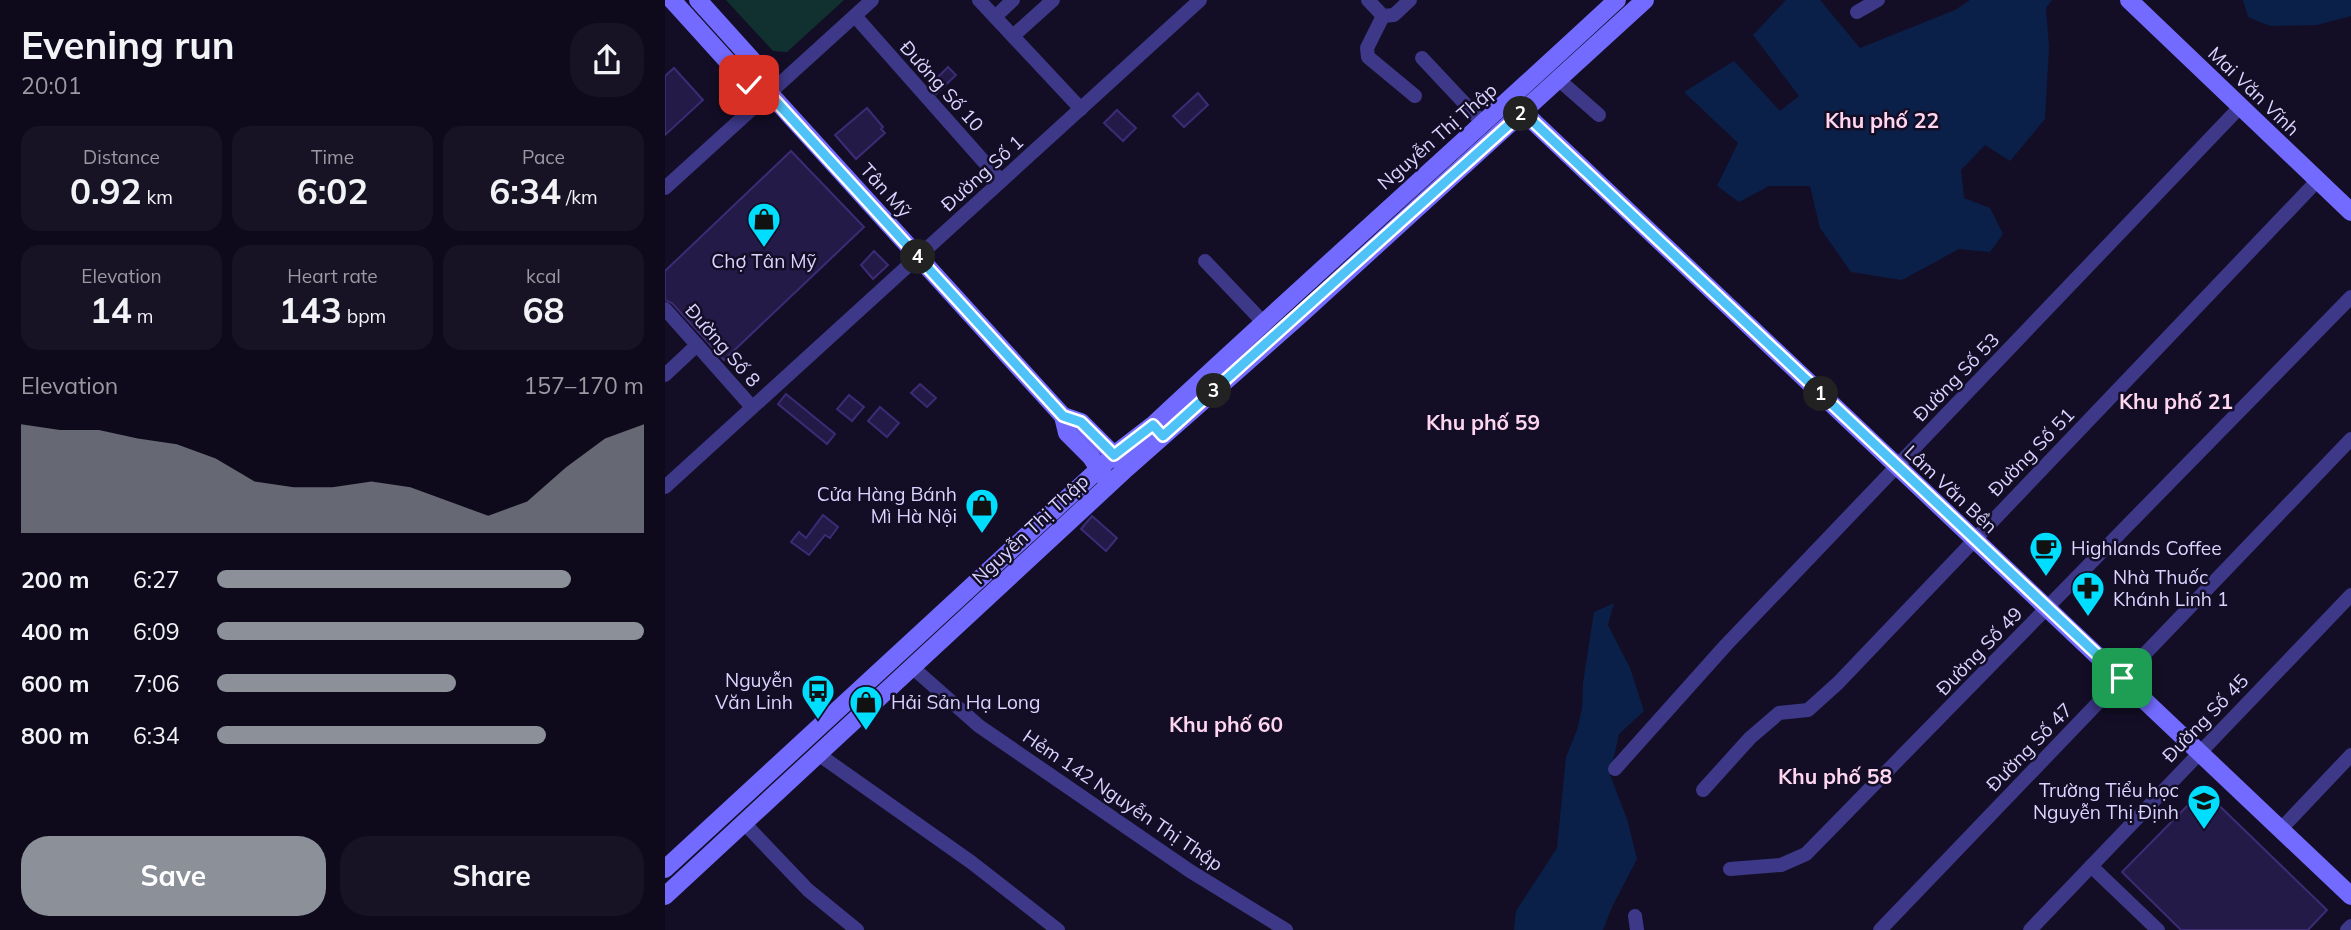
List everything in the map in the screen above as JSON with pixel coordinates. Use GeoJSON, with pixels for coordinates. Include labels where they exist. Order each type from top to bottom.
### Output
{"type":"FeatureCollection","features":[{"type":"Feature","properties":{"kind":"main road","name":"Tân Mỹ"},"geometry":{"type":"LineString","coordinates":[[672,0],[749,85],[766,89]]}},
{"type":"Feature","properties":{"kind":"main road","name":"Tân Mỹ"},"geometry":{"type":"LineString","coordinates":[[698,0],[763,72],[766,89],[1063,416],[1067,433],[1091,457],[1105,477]]}},
{"type":"Feature","properties":{"kind":"main road","name":"Nguyễn Thị Thập"},"geometry":{"type":"LineString","coordinates":[[665,896],[912,667],[1120,462],[1517,106],[1617,0]]}},
{"type":"Feature","properties":{"kind":"main road","name":"Nguyễn Thị Thập"},"geometry":{"type":"LineString","coordinates":[[1158,430],[1263,322],[1483,123],[1559,80],[1645,0]]}},
{"type":"Feature","properties":{"kind":"main road","name":"Mai Văn Vĩnh"},"geometry":{"type":"LineString","coordinates":[[2129,0],[2351,212]]}},
{"type":"Feature","properties":{"kind":"main road","name":"Lâm Văn Bền"},"geometry":{"type":"LineString","coordinates":[[1517,106],[2351,896]]}},
{"type":"Feature","properties":{"kind":"main road","name":"Tân Mỹ"},"geometry":{"type":"LineString","coordinates":[[1063,416],[1081,422],[1120,462]]}},
{"type":"Feature","properties":{"kind":"main road","name":"Nguyễn Thị Thập"},"geometry":{"type":"LineString","coordinates":[[665,869],[1105,477]]}},
{"type":"Feature","properties":{"kind":"street"},"geometry":{"type":"LineString","coordinates":[[665,188],[766,89],[872,0]]}},
{"type":"Feature","properties":{"kind":"street"},"geometry":{"type":"LineString","coordinates":[[979,0],[1081,109]]}},
{"type":"Feature","properties":{"kind":"street"},"geometry":{"type":"LineString","coordinates":[[995,17],[1013,0]]}},
{"type":"Feature","properties":{"kind":"street"},"geometry":{"type":"LineString","coordinates":[[1013,36],[1053,0]]}},
{"type":"Feature","properties":{"kind":"street","name":"Đường Số 1"},"geometry":{"type":"LineString","coordinates":[[665,487],[1200,0]]}},
{"type":"Feature","properties":{"kind":"street"},"geometry":{"type":"LineString","coordinates":[[1368,0],[1383,16]]}},
{"type":"Feature","properties":{"kind":"street"},"geometry":{"type":"LineString","coordinates":[[1383,16],[1394,15],[1410,0]]}},
{"type":"Feature","properties":{"kind":"street"},"geometry":{"type":"LineString","coordinates":[[1857,12],[1878,0]]}},
{"type":"Feature","properties":{"kind":"street","name":"Đường Số 10"},"geometry":{"type":"LineString","coordinates":[[855,16],[1002,181]]}},
{"type":"Feature","properties":{"kind":"street"},"geometry":{"type":"LineString","coordinates":[[1383,16],[1367,48],[1368,57],[1415,96]]}},
{"type":"Feature","properties":{"kind":"street"},"geometry":{"type":"LineString","coordinates":[[1422,58],[1483,123]]}},
{"type":"Feature","properties":{"kind":"street"},"geometry":{"type":"LineString","coordinates":[[1559,80],[1599,115]]}},
{"type":"Feature","properties":{"kind":"street","name":"Đường Số 53"},"geometry":{"type":"LineString","coordinates":[[1615,769],[1726,645],[2241,106]]}},
{"type":"Feature","properties":{"kind":"street","name":"Đường Số 51"},"geometry":{"type":"LineString","coordinates":[[1703,790],[1750,738],[1779,713],[1808,710],[1818,701],[2318,180]]}},
{"type":"Feature","properties":{"kind":"street"},"geometry":{"type":"LineString","coordinates":[[1205,261],[1263,322]]}},
{"type":"Feature","properties":{"kind":"street","name":"Đường Số 49"},"geometry":{"type":"LineString","coordinates":[[1730,869],[1781,865],[1806,854],[2351,298]]}},
{"type":"Feature","properties":{"kind":"street","name":"Đường Số 8"},"geometry":{"type":"LineString","coordinates":[[665,309],[752,407]]}},
{"type":"Feature","properties":{"kind":"street"},"geometry":{"type":"LineString","coordinates":[[665,375],[697,345]]}},
{"type":"Feature","properties":{"kind":"street","name":"Đường Số 47"},"geometry":{"type":"LineString","coordinates":[[1880,930],[2351,439]]}},
{"type":"Feature","properties":{"kind":"street","name":"Đường Số 45"},"geometry":{"type":"LineString","coordinates":[[2030,930],[2351,595]]}},
{"type":"Feature","properties":{"kind":"street","name":"Hẻm 142 Nguyễn Thị Thập"},"geometry":{"type":"LineString","coordinates":[[912,667],[979,726],[1190,871],[1286,930]]}},
{"type":"Feature","properties":{"kind":"street"},"geometry":{"type":"LineString","coordinates":[[818,754],[971,862],[1058,930]]}},
{"type":"Feature","properties":{"kind":"street"},"geometry":{"type":"LineString","coordinates":[[2281,829],[2351,755]]}},
{"type":"Feature","properties":{"kind":"street"},"geometry":{"type":"LineString","coordinates":[[744,823],[808,890],[857,930]]}},
{"type":"Feature","properties":{"kind":"street"},"geometry":{"type":"LineString","coordinates":[[2091,866],[2158,930]]}},
{"type":"Feature","properties":{"kind":"street"},"geometry":{"type":"LineString","coordinates":[[2347,930],[2351,926]]}},
{"type":"Feature","properties":{"kind":"green space"},"geometry":{"type":"Polygon","coordinates":[[[726,0],[844,0],[787,52],[773,51],[726,0]]]}},
{"type":"Feature","properties":{"kind":"water"},"geometry":{"type":"Polygon","coordinates":[[[1786,0],[1820,0],[1860,48],[1955,10],[1970,0],[2052,0],[2046,8],[2049,47],[2045,119],[2010,161],[1985,145],[1961,170],[1964,198],[1990,208],[2003,234],[1990,252],[1959,249],[1902,280],[1851,272],[1820,228],[1810,186],[1769,186],[1739,202],[1717,186],[1738,143],[1684,92],[1734,61],[1780,111],[1799,96],[1753,35],[1786,0]]]}},
{"type":"Feature","properties":{"kind":"water"},"geometry":{"type":"Polygon","coordinates":[[[2243,0],[2351,0],[2351,16],[2317,25],[2270,26],[2248,17],[2243,0]]]}},
{"type":"Feature","properties":{"kind":"water"},"geometry":{"type":"Polygon","coordinates":[[[1614,603],[1608,625],[1630,668],[1644,711],[1619,734],[1610,775],[1627,819],[1637,859],[1603,930],[1514,930],[1516,911],[1557,848],[1566,757],[1582,709],[1583,683],[1594,612],[1614,603]]]}},
{"type":"Feature","properties":{"kind":"building"},"geometry":{"type":"Polygon","coordinates":[[[948,67],[956,75],[936,94],[929,86],[948,67]]]}},
{"type":"Feature","properties":{"kind":"building"},"geometry":{"type":"Polygon","coordinates":[[[674,68],[703,100],[665,135],[665,76],[674,68]]]}},
{"type":"Feature","properties":{"kind":"building"},"geometry":{"type":"Polygon","coordinates":[[[1198,93],[1208,105],[1184,127],[1173,116],[1198,93]]]}},
{"type":"Feature","properties":{"kind":"building"},"geometry":{"type":"Polygon","coordinates":[[[867,108],[885,133],[856,159],[835,135],[867,108]]]}},
{"type":"Feature","properties":{"kind":"building"},"geometry":{"type":"Polygon","coordinates":[[[1117,110],[1136,128],[1123,141],[1104,123],[1117,110]]]}},
{"type":"Feature","properties":{"kind":"building","name":"Chợ Tân Mỹ"},"geometry":{"type":"Polygon","coordinates":[[[791,151],[864,227],[724,360],[672,303],[665,300],[665,271],[791,151]]]}},
{"type":"Feature","properties":{"kind":"building"},"geometry":{"type":"Polygon","coordinates":[[[874,251],[888,265],[873,279],[861,265],[874,251]]]}},
{"type":"Feature","properties":{"kind":"building"},"geometry":{"type":"Polygon","coordinates":[[[920,384],[936,398],[927,407],[911,393],[920,384]]]}},
{"type":"Feature","properties":{"kind":"building"},"geometry":{"type":"Polygon","coordinates":[[[786,394],[835,434],[827,444],[778,404],[786,394]]]}},
{"type":"Feature","properties":{"kind":"building"},"geometry":{"type":"Polygon","coordinates":[[[849,395],[864,407],[852,421],[837,409],[849,395]]]}},
{"type":"Feature","properties":{"kind":"building"},"geometry":{"type":"Polygon","coordinates":[[[880,407],[899,423],[887,437],[868,421],[880,407]]]}},
{"type":"Feature","properties":{"kind":"building"},"geometry":{"type":"Polygon","coordinates":[[[823,515],[838,527],[830,538],[825,535],[809,555],[791,542],[799,532],[806,538],[823,515]]]}},
{"type":"Feature","properties":{"kind":"building"},"geometry":{"type":"Polygon","coordinates":[[[1092,516],[1117,538],[1106,551],[1081,529],[1092,516]]]}},
{"type":"Feature","properties":{"kind":"building","name":"Trường Tiểu học Nguyễn Thị Định"},"geometry":{"type":"Polygon","coordinates":[[[2203,790],[2327,910],[2308,930],[2181,930],[2122,872],[2203,790]]]}},
{"type":"Feature","properties":{"kind":"place","name":"Chợ Tân Mỹ"},"geometry":{"type":"Point","coordinates":[764,249]}},
{"type":"Feature","properties":{"kind":"place","name":"Cửa Hàng Bánh Mì Hà Nội"},"geometry":{"type":"Point","coordinates":[982,535]}},
{"type":"Feature","properties":{"kind":"place","name":"Highlands Coffee"},"geometry":{"type":"Point","coordinates":[2046,578]}},
{"type":"Feature","properties":{"kind":"place","name":"Nhà Thuốc Khánh Linh 1"},"geometry":{"type":"Point","coordinates":[2088,618]}},
{"type":"Feature","properties":{"kind":"place","name":"Nguyễn Văn Linh"},"geometry":{"type":"Point","coordinates":[818,721]}},
{"type":"Feature","properties":{"kind":"place","name":"Hải Sản Hạ Long"},"geometry":{"type":"Point","coordinates":[866,732]}},
{"type":"Feature","properties":{"kind":"place","name":"Trường Tiểu học Nguyễn Thị Định"},"geometry":{"type":"Point","coordinates":[2204,831]}},
{"type":"Feature","properties":{"kind":"district","name":"Khu phố 22"},"geometry":{"type":"Point","coordinates":[1882,121]}},
{"type":"Feature","properties":{"kind":"district","name":"Khu phố 21"},"geometry":{"type":"Point","coordinates":[2176,402]}},
{"type":"Feature","properties":{"kind":"district","name":"Khu phố 59"},"geometry":{"type":"Point","coordinates":[1483,423]}},
{"type":"Feature","properties":{"kind":"district","name":"Khu phố 60"},"geometry":{"type":"Point","coordinates":[1226,725]}},
{"type":"Feature","properties":{"kind":"district","name":"Khu phố 58"},"geometry":{"type":"Point","coordinates":[1835,777]}},
{"type":"Feature","properties":{"kind":"route"},"geometry":{"type":"LineString","coordinates":[[749,85],[762,86],[1063,416],[1081,422],[1114,455],[1153,425],[1163,436],[1523,112],[2122,678]]}}]}
